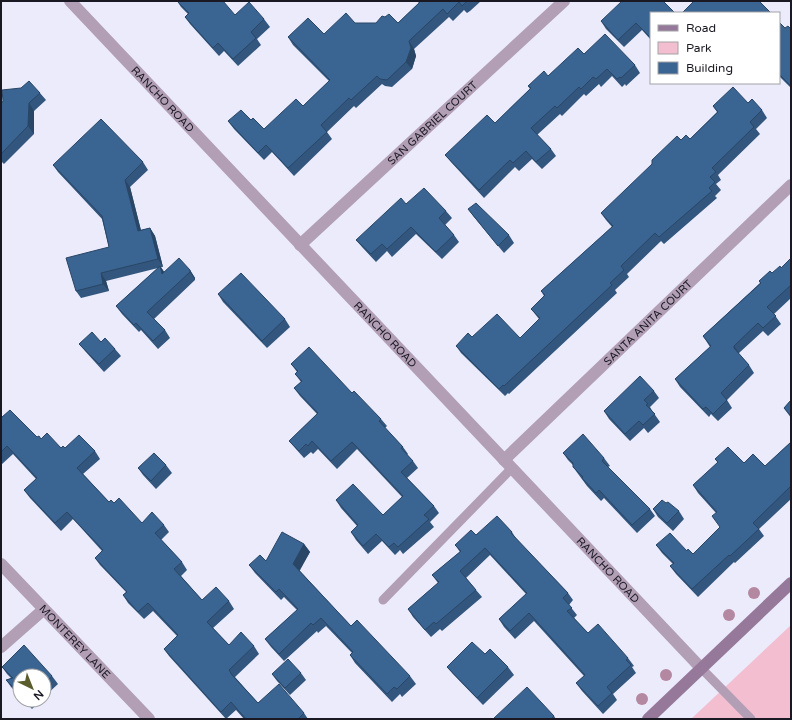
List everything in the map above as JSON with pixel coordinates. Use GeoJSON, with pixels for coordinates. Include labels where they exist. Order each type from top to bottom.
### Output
{"type":"FeatureCollection","features":[{"type":"Feature","properties":{"kind":"street","name":"RANCHO ROAD"},"geometry":{"type":"LineString","coordinates":[[70,1],[701,668]]}},
{"type":"Feature","properties":{"kind":"street","name":"SAN GABRIEL COURT"},"geometry":{"type":"LineString","coordinates":[[300,245],[564,1]]}},
{"type":"Feature","properties":{"kind":"street","name":"SANTA ANITA COURT"},"geometry":{"type":"LineString","coordinates":[[508,464],[791,185]]}},
{"type":"Feature","properties":{"kind":"street","name":"MONTEREY LANE"},"geometry":{"type":"LineString","coordinates":[[1,564],[149,719]]}},
{"type":"Feature","properties":{"kind":"street"},"geometry":{"type":"LineString","coordinates":[[648,719],[791,583]]}},
{"type":"Feature","properties":{"kind":"street"},"geometry":{"type":"LineString","coordinates":[[1,647],[44,610]]}},
{"type":"Feature","properties":{"kind":"lane"},"geometry":{"type":"LineString","coordinates":[[383,600],[508,464]]}},
{"type":"Feature","properties":{"kind":"lane"},"geometry":{"type":"LineString","coordinates":[[701,668],[751,719]]}},
{"type":"Feature","properties":{"kind":"green space"},"geometry":{"type":"Polygon","coordinates":[[[791,625],[791,719],[691,719],[791,625]]]}},
{"type":"Feature","properties":{"kind":"building"},"geometry":{"type":"Polygon","coordinates":[[[177,1],[223,1],[235,15],[249,2],[264,19],[251,32],[256,38],[233,59],[218,43],[213,48],[185,17],[189,13],[177,1]]]}},
{"type":"Feature","properties":{"kind":"building"},"geometry":{"type":"Polygon","coordinates":[[[418,1],[467,1],[462,6],[459,2],[447,14],[443,9],[409,41],[411,48],[406,62],[387,80],[380,79],[377,76],[351,100],[349,98],[321,125],[327,132],[288,168],[266,145],[258,153],[228,121],[241,110],[251,120],[253,118],[264,129],[296,99],[303,106],[330,80],[288,37],[308,18],[324,34],[346,13],[355,23],[376,23],[382,16],[385,17],[389,14],[398,23],[420,2],[418,1]]]}},
{"type":"Feature","properties":{"kind":"building"},"geometry":{"type":"Polygon","coordinates":[[[622,1],[663,1],[674,12],[650,12],[650,37],[636,23],[618,40],[601,21],[622,1]]]}},
{"type":"Feature","properties":{"kind":"building"},"geometry":{"type":"Polygon","coordinates":[[[694,1],[759,1],[770,12],[717,12],[683,12],[694,1]]]}},
{"type":"Feature","properties":{"kind":"building"},"geometry":{"type":"Polygon","coordinates":[[[780,23],[785,28],[788,26],[790,28],[791,27],[791,86],[780,75],[780,23]]]}},
{"type":"Feature","properties":{"kind":"building"},"geometry":{"type":"Polygon","coordinates":[[[605,34],[635,65],[621,78],[620,77],[617,79],[607,69],[596,79],[593,77],[581,89],[579,87],[557,108],[555,106],[531,128],[551,149],[536,162],[526,151],[513,163],[510,160],[479,190],[445,155],[487,115],[495,123],[531,88],[528,86],[544,71],[548,76],[578,48],[584,54],[605,34]]]}},
{"type":"Feature","properties":{"kind":"building"},"geometry":{"type":"Polygon","coordinates":[[[29,81],[40,93],[29,103],[28,126],[1,154],[2,90],[21,88],[29,81]]]}},
{"type":"Feature","properties":{"kind":"building"},"geometry":{"type":"Polygon","coordinates":[[[733,87],[748,103],[752,99],[762,110],[750,122],[754,127],[712,168],[716,172],[710,177],[715,182],[709,188],[712,191],[659,237],[655,233],[621,266],[624,270],[610,283],[612,285],[499,389],[456,346],[468,333],[472,337],[497,314],[520,338],[540,318],[531,309],[545,295],[541,291],[613,226],[601,213],[652,164],[652,160],[677,136],[681,140],[686,135],[690,139],[718,112],[713,106],[733,87]]]}},
{"type":"Feature","properties":{"kind":"building"},"geometry":{"type":"Polygon","coordinates":[[[101,119],[143,162],[125,180],[138,231],[150,228],[158,259],[101,273],[103,284],[76,291],[66,258],[109,247],[102,216],[53,165],[101,119]]]}},
{"type":"Feature","properties":{"kind":"building"},"geometry":{"type":"Polygon","coordinates":[[[424,188],[446,211],[439,218],[454,235],[436,252],[411,227],[387,249],[382,244],[371,254],[356,240],[401,198],[406,204],[424,188]]]}},
{"type":"Feature","properties":{"kind":"building"},"geometry":{"type":"Polygon","coordinates":[[[476,203],[509,235],[498,246],[468,209],[476,203]]]}},
{"type":"Feature","properties":{"kind":"building"},"geometry":{"type":"Polygon","coordinates":[[[179,258],[190,270],[190,272],[147,312],[165,330],[153,341],[136,323],[134,325],[116,306],[160,266],[162,274],[179,258]]]}},
{"type":"Feature","properties":{"kind":"building"},"geometry":{"type":"Polygon","coordinates":[[[791,258],[791,285],[767,307],[776,316],[763,328],[758,323],[734,346],[734,348],[749,365],[721,393],[727,400],[713,414],[706,407],[703,409],[675,379],[711,346],[703,336],[761,283],[759,281],[770,271],[772,273],[780,266],[781,268],[791,258]]]}},
{"type":"Feature","properties":{"kind":"building"},"geometry":{"type":"Polygon","coordinates":[[[241,273],[285,319],[262,341],[218,294],[241,273]]]}},
{"type":"Feature","properties":{"kind":"building"},"geometry":{"type":"Polygon","coordinates":[[[92,332],[101,342],[105,338],[115,349],[99,364],[79,344],[92,332]]]}},
{"type":"Feature","properties":{"kind":"building"},"geometry":{"type":"Polygon","coordinates":[[[309,347],[352,393],[354,391],[381,419],[379,421],[403,447],[401,448],[413,461],[401,472],[434,506],[424,515],[429,519],[398,547],[394,543],[389,547],[376,534],[363,546],[351,532],[358,525],[336,500],[353,484],[383,515],[403,496],[352,442],[331,461],[312,441],[308,446],[306,444],[299,451],[289,441],[318,413],[294,388],[302,381],[295,374],[298,371],[291,364],[309,347]]]}},
{"type":"Feature","properties":{"kind":"building"},"geometry":{"type":"Polygon","coordinates":[[[640,376],[654,391],[644,400],[648,404],[646,405],[655,414],[643,425],[639,421],[625,434],[604,411],[640,376]]]}},
{"type":"Feature","properties":{"kind":"building"},"geometry":{"type":"Polygon","coordinates":[[[791,400],[791,416],[784,408],[791,400]]]}},
{"type":"Feature","properties":{"kind":"building"},"geometry":{"type":"Polygon","coordinates":[[[10,410],[37,437],[39,436],[41,439],[47,433],[61,448],[63,446],[65,448],[79,435],[95,451],[77,468],[109,502],[111,500],[114,503],[119,498],[142,523],[152,512],[164,525],[155,533],[182,562],[174,569],[202,600],[216,587],[229,601],[207,622],[229,645],[241,632],[254,646],[229,670],[232,675],[258,703],[279,684],[304,713],[298,719],[246,719],[231,702],[221,712],[164,649],[178,635],[148,603],[138,612],[123,595],[127,592],[95,558],[103,550],[67,512],[55,523],[24,490],[37,478],[7,446],[1,452],[1,416],[2,417],[10,410]]]}},
{"type":"Feature","properties":{"kind":"building"},"geometry":{"type":"Polygon","coordinates":[[[583,434],[604,458],[602,461],[650,509],[632,525],[599,490],[596,493],[573,467],[573,463],[563,453],[583,434]]]}},
{"type":"Feature","properties":{"kind":"building"},"geometry":{"type":"Polygon","coordinates":[[[791,442],[791,486],[753,523],[759,529],[692,589],[670,566],[674,563],[656,545],[670,533],[687,551],[688,549],[693,554],[720,527],[712,516],[717,512],[693,485],[718,462],[715,459],[728,447],[744,463],[753,454],[765,466],[791,442]]]}},
{"type":"Feature","properties":{"kind":"building"},"geometry":{"type":"Polygon","coordinates":[[[154,453],[166,465],[151,481],[138,468],[154,453]]]}},
{"type":"Feature","properties":{"kind":"building"},"geometry":{"type":"Polygon","coordinates":[[[662,500],[666,503],[668,502],[679,511],[667,523],[653,509],[662,500]]]}},
{"type":"Feature","properties":{"kind":"building"},"geometry":{"type":"Polygon","coordinates":[[[497,516],[512,532],[511,533],[568,593],[563,598],[572,608],[567,611],[588,633],[598,624],[628,658],[626,660],[631,665],[607,687],[612,693],[598,706],[576,683],[585,675],[529,613],[510,631],[499,619],[527,593],[485,548],[460,571],[476,590],[436,624],[434,622],[425,630],[408,609],[439,582],[432,575],[461,551],[455,545],[471,530],[476,535],[497,516]]]}},
{"type":"Feature","properties":{"kind":"building"},"geometry":{"type":"Polygon","coordinates":[[[282,532],[304,544],[293,564],[351,626],[357,620],[410,676],[397,689],[394,687],[387,694],[350,655],[353,652],[321,618],[313,625],[311,623],[279,654],[265,639],[298,609],[279,589],[276,592],[249,565],[260,555],[266,561],[282,532]]]}},
{"type":"Feature","properties":{"kind":"building"},"geometry":{"type":"Polygon","coordinates":[[[472,642],[485,654],[490,649],[508,667],[477,698],[447,667],[472,642]]]}},
{"type":"Feature","properties":{"kind":"building"},"geometry":{"type":"Polygon","coordinates":[[[24,645],[45,668],[12,668],[12,677],[2,667],[24,645]]]}},
{"type":"Feature","properties":{"kind":"building"},"geometry":{"type":"Polygon","coordinates":[[[288,659],[301,673],[285,688],[272,674],[288,659]]]}},
{"type":"Feature","properties":{"kind":"building"},"geometry":{"type":"Polygon","coordinates":[[[12,678],[12,686],[6,680],[12,678]]]}},
{"type":"Feature","properties":{"kind":"building"},"geometry":{"type":"Polygon","coordinates":[[[527,687],[554,716],[551,719],[493,719],[527,687]]]}}]}
